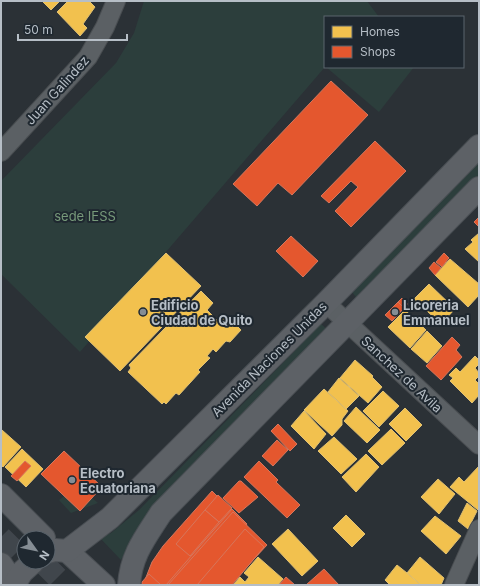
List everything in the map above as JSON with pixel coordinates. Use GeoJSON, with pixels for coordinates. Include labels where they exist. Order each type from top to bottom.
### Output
{"type":"FeatureCollection","features":[{"type":"Feature","properties":{"kind":"main road","name":"Avenida Naciones Unidas"},"geometry":{"type":"LineString","coordinates":[[56,545],[110,518],[326,303],[479,146]]}},
{"type":"Feature","properties":{"kind":"main road"},"geometry":{"type":"LineString","coordinates":[[129,585],[130,571],[134,557],[161,513],[479,188]]}},
{"type":"Feature","properties":{"kind":"main road"},"geometry":{"type":"LineString","coordinates":[[1,495],[37,530]]}},
{"type":"Feature","properties":{"kind":"main road"},"geometry":{"type":"LineString","coordinates":[[56,548],[104,585]]}},
{"type":"Feature","properties":{"kind":"main road"},"geometry":{"type":"LineString","coordinates":[[1,564],[14,584],[24,570]]}},
{"type":"Feature","properties":{"kind":"street","name":"Juan Galindez"},"geometry":{"type":"LineString","coordinates":[[1,152],[88,57],[105,27],[116,1]]}},
{"type":"Feature","properties":{"kind":"street","name":"Sanchez de Avila"},"geometry":{"type":"LineString","coordinates":[[326,303],[479,445]]}},
{"type":"Feature","properties":{"kind":"street"},"geometry":{"type":"LineString","coordinates":[[454,585],[479,530]]}},
{"type":"Feature","properties":{"kind":"green space","name":"sede IESS"},"geometry":{"type":"Polygon","coordinates":[[[144,1],[367,1],[378,16],[324,16],[324,68],[80,352],[1,274],[1,181],[116,63],[134,33],[144,1]]]}},
{"type":"Feature","properties":{"kind":"green space"},"geometry":{"type":"Polygon","coordinates":[[[327,68],[413,68],[379,112],[327,68]]]}},
{"type":"Feature","properties":{"kind":"green space"},"geometry":{"type":"Polygon","coordinates":[[[479,162],[479,178],[359,301],[352,292],[479,162]]]}},
{"type":"Feature","properties":{"kind":"green space"},"geometry":{"type":"Polygon","coordinates":[[[321,324],[329,331],[140,526],[121,560],[100,538],[111,533],[139,510],[321,324]]]}},
{"type":"Feature","properties":{"kind":"green space"},"geometry":{"type":"Polygon","coordinates":[[[78,486],[98,503],[71,513],[59,500],[78,486]]]}},
{"type":"Feature","properties":{"kind":"building: Homes"},"geometry":{"type":"Polygon","coordinates":[[[42,1],[60,1],[51,10],[42,1]]]}},
{"type":"Feature","properties":{"kind":"building: Homes"},"geometry":{"type":"Polygon","coordinates":[[[68,1],[89,1],[95,7],[83,24],[87,28],[80,36],[57,12],[68,1]]]}},
{"type":"Feature","properties":{"kind":"building: Homes"},"geometry":{"type":"Polygon","coordinates":[[[479,233],[479,262],[465,249],[473,242],[471,240],[479,233]]]}},
{"type":"Feature","properties":{"kind":"building: Homes","name":"Edificio Ciudad de Quito"},"geometry":{"type":"Polygon","coordinates":[[[166,253],[201,286],[120,371],[85,337],[166,253]]]}},
{"type":"Feature","properties":{"kind":"building: Homes"},"geometry":{"type":"Polygon","coordinates":[[[450,259],[479,284],[479,295],[468,307],[435,275],[450,259]]]}},
{"type":"Feature","properties":{"kind":"building: Homes"},"geometry":{"type":"Polygon","coordinates":[[[429,284],[455,309],[441,324],[414,299],[429,284]]]}},
{"type":"Feature","properties":{"kind":"building: Homes"},"geometry":{"type":"Polygon","coordinates":[[[201,291],[213,303],[207,310],[219,322],[226,315],[241,330],[230,342],[226,341],[216,352],[213,349],[207,356],[210,358],[198,370],[200,372],[179,395],[176,393],[166,404],[164,402],[162,404],[128,372],[131,368],[129,365],[201,291]]]}},
{"type":"Feature","properties":{"kind":"building: Homes"},"geometry":{"type":"Polygon","coordinates":[[[405,310],[426,330],[410,348],[388,327],[405,310]]]}},
{"type":"Feature","properties":{"kind":"building: Homes"},"geometry":{"type":"Polygon","coordinates":[[[427,331],[442,346],[427,363],[411,349],[427,331]]]}},
{"type":"Feature","properties":{"kind":"building: Homes"},"geometry":{"type":"Polygon","coordinates":[[[475,356],[479,360],[479,364],[475,368],[479,373],[479,376],[475,380],[479,384],[479,395],[472,403],[450,381],[453,378],[449,375],[456,368],[460,372],[475,356]]]}},
{"type":"Feature","properties":{"kind":"building: Homes"},"geometry":{"type":"Polygon","coordinates":[[[355,360],[373,376],[372,377],[382,387],[368,403],[340,378],[355,360]]]}},
{"type":"Feature","properties":{"kind":"building: Homes"},"geometry":{"type":"Polygon","coordinates":[[[339,378],[359,396],[346,409],[328,392],[339,378]]]}},
{"type":"Feature","properties":{"kind":"building: Homes"},"geometry":{"type":"Polygon","coordinates":[[[324,389],[348,411],[342,419],[342,425],[332,436],[304,410],[324,389]]]}},
{"type":"Feature","properties":{"kind":"building: Homes"},"geometry":{"type":"Polygon","coordinates":[[[383,391],[399,406],[379,427],[363,411],[383,391]]]}},
{"type":"Feature","properties":{"kind":"building: Homes"},"geometry":{"type":"Polygon","coordinates":[[[356,407],[380,430],[367,443],[344,421],[356,407]]]}},
{"type":"Feature","properties":{"kind":"building: Homes"},"geometry":{"type":"Polygon","coordinates":[[[405,408],[422,425],[406,441],[389,424],[405,408]]]}},
{"type":"Feature","properties":{"kind":"building: Homes"},"geometry":{"type":"Polygon","coordinates":[[[304,411],[326,434],[314,449],[291,426],[304,411]]]}},
{"type":"Feature","properties":{"kind":"building: Homes"},"geometry":{"type":"Polygon","coordinates":[[[391,429],[405,443],[382,465],[368,451],[391,429]]]}},
{"type":"Feature","properties":{"kind":"building: Homes"},"geometry":{"type":"Polygon","coordinates":[[[2,430],[21,447],[3,467],[1,465],[2,430]]]}},
{"type":"Feature","properties":{"kind":"building: Homes"},"geometry":{"type":"Polygon","coordinates":[[[334,437],[357,459],[341,474],[318,451],[334,437]]]}},
{"type":"Feature","properties":{"kind":"building: Homes"},"geometry":{"type":"Polygon","coordinates":[[[22,449],[43,469],[26,487],[5,467],[22,449]]]}},
{"type":"Feature","properties":{"kind":"building: Homes"},"geometry":{"type":"Polygon","coordinates":[[[366,454],[379,467],[356,492],[342,477],[366,454]]]}},
{"type":"Feature","properties":{"kind":"building: Homes"},"geometry":{"type":"Polygon","coordinates":[[[479,466],[478,510],[450,487],[459,477],[464,482],[479,466]]]}},
{"type":"Feature","properties":{"kind":"building: Homes"},"geometry":{"type":"Polygon","coordinates":[[[438,479],[455,494],[439,514],[421,497],[438,479]]]}},
{"type":"Feature","properties":{"kind":"building: Homes"},"geometry":{"type":"Polygon","coordinates":[[[467,503],[477,511],[468,529],[458,521],[467,503]]]}},
{"type":"Feature","properties":{"kind":"building: Homes"},"geometry":{"type":"Polygon","coordinates":[[[346,515],[365,534],[352,547],[333,528],[346,515]]]}},
{"type":"Feature","properties":{"kind":"building: Homes"},"geometry":{"type":"Polygon","coordinates":[[[435,516],[461,536],[446,554],[421,531],[435,516]]]}},
{"type":"Feature","properties":{"kind":"building: Homes"},"geometry":{"type":"Polygon","coordinates":[[[288,529],[318,561],[302,576],[272,544],[288,529]]]}},
{"type":"Feature","properties":{"kind":"building: Homes"},"geometry":{"type":"Polygon","coordinates":[[[258,557],[283,579],[278,585],[233,585],[240,577],[245,582],[249,577],[244,573],[258,557]]]}},
{"type":"Feature","properties":{"kind":"building: Homes"},"geometry":{"type":"Polygon","coordinates":[[[420,557],[444,578],[441,585],[421,585],[407,573],[420,557]]]}},
{"type":"Feature","properties":{"kind":"building: Homes"},"geometry":{"type":"Polygon","coordinates":[[[397,565],[421,585],[390,585],[385,580],[397,565]]]}},
{"type":"Feature","properties":{"kind":"building: Shops"},"geometry":{"type":"Polygon","coordinates":[[[331,81],[368,115],[292,195],[278,183],[257,206],[233,184],[331,81]]]}},
{"type":"Feature","properties":{"kind":"building: Shops"},"geometry":{"type":"Polygon","coordinates":[[[375,141],[406,171],[351,227],[335,211],[358,187],[351,181],[329,203],[321,196],[375,141]]]}},
{"type":"Feature","properties":{"kind":"building: Shops"},"geometry":{"type":"Polygon","coordinates":[[[479,217],[479,227],[474,222],[479,217]]]}},
{"type":"Feature","properties":{"kind":"building: Shops"},"geometry":{"type":"Polygon","coordinates":[[[291,236],[318,261],[303,277],[276,251],[291,236]]]}},
{"type":"Feature","properties":{"kind":"building: Shops"},"geometry":{"type":"Polygon","coordinates":[[[444,253],[449,258],[442,267],[436,262],[444,253]]]}},
{"type":"Feature","properties":{"kind":"building: Shops"},"geometry":{"type":"Polygon","coordinates":[[[434,262],[441,268],[435,275],[429,268],[434,262]]]}},
{"type":"Feature","properties":{"kind":"building: Shops"},"geometry":{"type":"Polygon","coordinates":[[[402,298],[408,304],[404,308],[398,302],[402,298]]]}},
{"type":"Feature","properties":{"kind":"building: Shops","name":"Licoreria Emmanuel"},"geometry":{"type":"Polygon","coordinates":[[[398,302],[404,308],[392,321],[385,315],[398,302]]]}},
{"type":"Feature","properties":{"kind":"building: Shops"},"geometry":{"type":"Polygon","coordinates":[[[452,337],[460,345],[456,350],[462,357],[441,380],[426,366],[452,337]]]}},
{"type":"Feature","properties":{"kind":"building: Shops"},"geometry":{"type":"Polygon","coordinates":[[[278,424],[297,444],[290,451],[271,431],[278,424]]]}},
{"type":"Feature","properties":{"kind":"building: Shops"},"geometry":{"type":"Polygon","coordinates":[[[277,440],[288,450],[273,466],[262,456],[277,440]]]}},
{"type":"Feature","properties":{"kind":"building: Shops","name":"Electro Ecuatoriana"},"geometry":{"type":"Polygon","coordinates":[[[64,451],[102,487],[80,511],[41,474],[64,451]]]}},
{"type":"Feature","properties":{"kind":"building: Shops"},"geometry":{"type":"Polygon","coordinates":[[[25,461],[31,466],[17,481],[11,476],[25,461]]]}},
{"type":"Feature","properties":{"kind":"building: Shops"},"geometry":{"type":"Polygon","coordinates":[[[259,461],[278,480],[276,482],[300,505],[287,518],[244,477],[259,461]]]}},
{"type":"Feature","properties":{"kind":"building: Shops"},"geometry":{"type":"Polygon","coordinates":[[[239,481],[241,481],[258,497],[239,513],[223,498],[239,481]]]}},
{"type":"Feature","properties":{"kind":"building: Shops"},"geometry":{"type":"Polygon","coordinates":[[[212,491],[233,512],[168,585],[143,585],[152,562],[163,546],[212,491]]]}},
{"type":"Feature","properties":{"kind":"building: Shops"},"geometry":{"type":"Polygon","coordinates":[[[218,495],[232,508],[219,522],[205,510],[218,495]]]}},
{"type":"Feature","properties":{"kind":"building: Shops"},"geometry":{"type":"Polygon","coordinates":[[[232,509],[247,524],[195,585],[166,585],[232,509]]]}},
{"type":"Feature","properties":{"kind":"building: Shops"},"geometry":{"type":"Polygon","coordinates":[[[205,510],[219,522],[190,556],[176,544],[205,510]]]}},
{"type":"Feature","properties":{"kind":"building: Shops"},"geometry":{"type":"Polygon","coordinates":[[[233,512],[267,545],[230,585],[168,585],[233,512]]]}},
{"type":"Feature","properties":{"kind":"building: Shops"},"geometry":{"type":"Polygon","coordinates":[[[245,529],[264,547],[232,585],[197,585],[245,529]]]}},
{"type":"Feature","properties":{"kind":"building: Shops"},"geometry":{"type":"Polygon","coordinates":[[[324,569],[339,585],[306,585],[324,569]]]}},
{"type":"Feature","properties":{"kind":"building: Shops"},"geometry":{"type":"Polygon","coordinates":[[[149,574],[161,585],[142,585],[142,582],[149,574]]]}},
{"type":"Feature","properties":{"kind":"building: Shops"},"geometry":{"type":"Polygon","coordinates":[[[286,577],[295,585],[279,585],[286,577]]]}},
{"type":"Feature","properties":{"kind":"tunnel"},"geometry":{"type":"LineString","coordinates":[[1,537],[16,552]]}},
{"type":"Feature","properties":{"kind":"tunnel"},"geometry":{"type":"LineString","coordinates":[[50,570],[65,585]]}},
{"type":"Feature","properties":{"kind":"place","name":"Edificio Ciudad de Quito"},"geometry":{"type":"Point","coordinates":[143,312]}},
{"type":"Feature","properties":{"kind":"place","name":"Licoreria Emmanuel"},"geometry":{"type":"Point","coordinates":[395,312]}},
{"type":"Feature","properties":{"kind":"place","name":"Electro Ecuatoriana"},"geometry":{"type":"Point","coordinates":[72,480]}}]}
